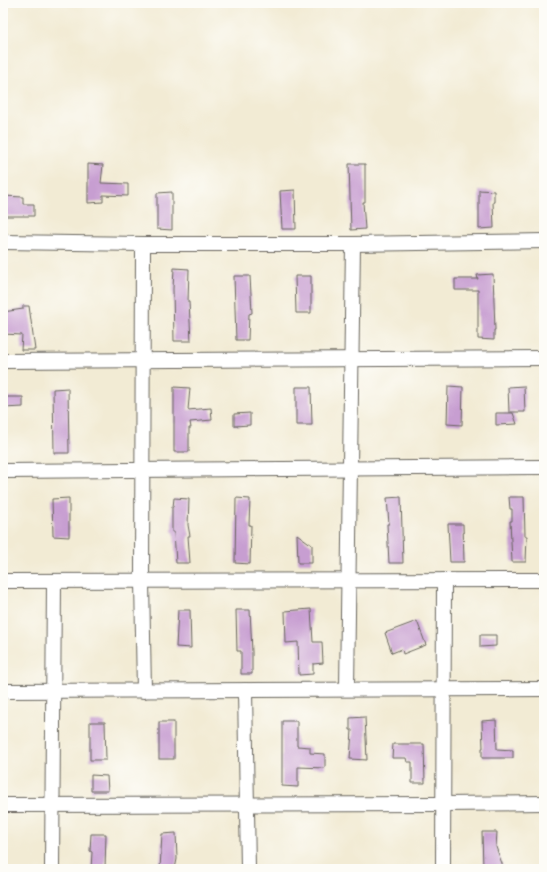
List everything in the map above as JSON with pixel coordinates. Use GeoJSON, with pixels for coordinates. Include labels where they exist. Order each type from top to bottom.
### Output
{"type":"FeatureCollection","features":[{"type":"Feature","properties":{"kind":"street"},"geometry":{"type":"LineString","coordinates":[[3,242],[353,244],[544,241]]}},
{"type":"Feature","properties":{"kind":"street"},"geometry":{"type":"LineString","coordinates":[[143,244],[142,581],[144,691]]}},
{"type":"Feature","properties":{"kind":"street"},"geometry":{"type":"LineString","coordinates":[[347,689],[353,244]]}},
{"type":"Feature","properties":{"kind":"street"},"geometry":{"type":"LineString","coordinates":[[3,361],[544,358]]}},
{"type":"Feature","properties":{"kind":"street"},"geometry":{"type":"LineString","coordinates":[[3,471],[544,467]]}},
{"type":"Feature","properties":{"kind":"street"},"geometry":{"type":"LineString","coordinates":[[443,869],[444,580]]}},
{"type":"Feature","properties":{"kind":"street"},"geometry":{"type":"LineString","coordinates":[[3,581],[544,580]]}},
{"type":"Feature","properties":{"kind":"street"},"geometry":{"type":"LineString","coordinates":[[52,869],[54,581]]}},
{"type":"Feature","properties":{"kind":"street"},"geometry":{"type":"LineString","coordinates":[[3,691],[544,689]]}},
{"type":"Feature","properties":{"kind":"street"},"geometry":{"type":"LineString","coordinates":[[245,690],[248,869]]}},
{"type":"Feature","properties":{"kind":"street"},"geometry":{"type":"LineString","coordinates":[[3,805],[544,803]]}},
{"type":"Feature","properties":{"kind":"building"},"geometry":{"type":"Polygon","coordinates":[[[88,164],[103,165],[101,183],[128,184],[128,196],[103,195],[103,202],[88,203],[88,164]]]}},
{"type":"Feature","properties":{"kind":"building"},"geometry":{"type":"Polygon","coordinates":[[[349,164],[365,164],[365,202],[363,202],[365,229],[351,230],[349,164]]]}},
{"type":"Feature","properties":{"kind":"building"},"geometry":{"type":"Polygon","coordinates":[[[295,190],[296,229],[282,229],[280,191],[295,190]]]}},
{"type":"Feature","properties":{"kind":"building"},"geometry":{"type":"Polygon","coordinates":[[[479,190],[494,191],[494,228],[479,229],[479,190]]]}},
{"type":"Feature","properties":{"kind":"building"},"geometry":{"type":"Polygon","coordinates":[[[172,192],[172,230],[157,229],[157,193],[172,192]]]}},
{"type":"Feature","properties":{"kind":"building"},"geometry":{"type":"Polygon","coordinates":[[[3,196],[23,197],[23,204],[34,204],[34,216],[3,216],[3,196]]]}},
{"type":"Feature","properties":{"kind":"building"},"geometry":{"type":"Polygon","coordinates":[[[174,268],[189,269],[188,302],[191,341],[174,341],[174,268]]]}},
{"type":"Feature","properties":{"kind":"building"},"geometry":{"type":"Polygon","coordinates":[[[493,274],[494,340],[478,339],[478,290],[455,290],[455,279],[478,279],[477,275],[493,274]]]}},
{"type":"Feature","properties":{"kind":"building"},"geometry":{"type":"Polygon","coordinates":[[[234,276],[250,276],[252,313],[249,314],[248,340],[236,340],[234,276]]]}},
{"type":"Feature","properties":{"kind":"building"},"geometry":{"type":"Polygon","coordinates":[[[295,276],[311,276],[311,313],[296,313],[295,276]]]}},
{"type":"Feature","properties":{"kind":"building"},"geometry":{"type":"Polygon","coordinates":[[[23,306],[29,306],[35,350],[21,350],[22,335],[3,334],[3,312],[23,309],[23,306]]]}},
{"type":"Feature","properties":{"kind":"building"},"geometry":{"type":"Polygon","coordinates":[[[448,386],[463,387],[462,425],[447,424],[448,386]]]}},
{"type":"Feature","properties":{"kind":"building"},"geometry":{"type":"Polygon","coordinates":[[[524,386],[525,412],[509,412],[508,387],[524,386]]]}},
{"type":"Feature","properties":{"kind":"building"},"geometry":{"type":"Polygon","coordinates":[[[174,387],[190,388],[188,410],[211,408],[212,420],[190,422],[189,452],[174,452],[174,387]]]}},
{"type":"Feature","properties":{"kind":"building"},"geometry":{"type":"Polygon","coordinates":[[[296,387],[311,387],[312,425],[296,425],[296,387]]]}},
{"type":"Feature","properties":{"kind":"building"},"geometry":{"type":"Polygon","coordinates":[[[68,388],[69,453],[54,453],[53,389],[68,388]]]}},
{"type":"Feature","properties":{"kind":"building"},"geometry":{"type":"Polygon","coordinates":[[[3,397],[23,397],[23,407],[3,408],[3,397]]]}},
{"type":"Feature","properties":{"kind":"building"},"geometry":{"type":"Polygon","coordinates":[[[250,413],[250,425],[234,426],[234,414],[250,413]]]}},
{"type":"Feature","properties":{"kind":"building"},"geometry":{"type":"Polygon","coordinates":[[[496,413],[513,413],[517,424],[496,425],[496,413]]]}},
{"type":"Feature","properties":{"kind":"building"},"geometry":{"type":"Polygon","coordinates":[[[401,497],[403,563],[389,563],[387,498],[401,497]]]}},
{"type":"Feature","properties":{"kind":"building"},"geometry":{"type":"Polygon","coordinates":[[[509,497],[524,497],[525,536],[527,536],[526,562],[512,562],[510,521],[512,521],[512,509],[510,509],[509,497]]]}},
{"type":"Feature","properties":{"kind":"building"},"geometry":{"type":"Polygon","coordinates":[[[69,498],[69,537],[53,536],[52,499],[69,498]]]}},
{"type":"Feature","properties":{"kind":"building"},"geometry":{"type":"Polygon","coordinates":[[[174,498],[189,499],[188,525],[190,536],[188,536],[190,563],[176,563],[174,532],[172,532],[172,507],[174,498]]]}},
{"type":"Feature","properties":{"kind":"building"},"geometry":{"type":"Polygon","coordinates":[[[236,498],[250,499],[250,564],[235,563],[236,498]]]}},
{"type":"Feature","properties":{"kind":"building"},"geometry":{"type":"Polygon","coordinates":[[[448,524],[463,524],[464,562],[450,562],[448,524]]]}},
{"type":"Feature","properties":{"kind":"building"},"geometry":{"type":"Polygon","coordinates":[[[297,534],[312,545],[312,563],[298,563],[297,534]]]}},
{"type":"Feature","properties":{"kind":"building"},"geometry":{"type":"Polygon","coordinates":[[[311,609],[313,642],[322,642],[323,663],[313,664],[313,674],[299,675],[298,642],[286,643],[285,611],[311,609]]]}},
{"type":"Feature","properties":{"kind":"building"},"geometry":{"type":"Polygon","coordinates":[[[178,610],[190,610],[191,648],[176,647],[178,610]]]}},
{"type":"Feature","properties":{"kind":"building"},"geometry":{"type":"Polygon","coordinates":[[[236,610],[250,610],[252,674],[241,674],[241,651],[237,651],[236,610]]]}},
{"type":"Feature","properties":{"kind":"building"},"geometry":{"type":"Polygon","coordinates":[[[417,621],[426,645],[403,654],[402,649],[392,653],[385,633],[417,621]]]}},
{"type":"Feature","properties":{"kind":"building"},"geometry":{"type":"Polygon","coordinates":[[[480,635],[496,635],[496,646],[480,647],[480,635]]]}},
{"type":"Feature","properties":{"kind":"building"},"geometry":{"type":"Polygon","coordinates":[[[365,717],[367,760],[350,759],[352,730],[350,730],[350,718],[365,717]]]}},
{"type":"Feature","properties":{"kind":"building"},"geometry":{"type":"Polygon","coordinates":[[[496,720],[497,749],[513,750],[513,758],[482,758],[482,721],[496,720]]]}},
{"type":"Feature","properties":{"kind":"building"},"geometry":{"type":"Polygon","coordinates":[[[282,721],[297,721],[297,746],[310,747],[310,753],[325,754],[325,768],[298,767],[298,787],[282,786],[282,721]]]}},
{"type":"Feature","properties":{"kind":"building"},"geometry":{"type":"Polygon","coordinates":[[[90,722],[105,722],[106,760],[90,760],[90,722]]]}},
{"type":"Feature","properties":{"kind":"building"},"geometry":{"type":"Polygon","coordinates":[[[159,722],[174,722],[174,759],[159,759],[159,722]]]}},
{"type":"Feature","properties":{"kind":"building"},"geometry":{"type":"Polygon","coordinates":[[[393,744],[424,744],[425,783],[412,783],[412,762],[407,762],[406,758],[392,758],[393,744]]]}},
{"type":"Feature","properties":{"kind":"building"},"geometry":{"type":"Polygon","coordinates":[[[91,775],[107,776],[108,791],[91,791],[91,775]]]}},
{"type":"Feature","properties":{"kind":"building"},"geometry":{"type":"Polygon","coordinates":[[[482,832],[497,832],[496,847],[504,869],[483,869],[482,832]]]}},
{"type":"Feature","properties":{"kind":"building"},"geometry":{"type":"Polygon","coordinates":[[[176,833],[177,859],[175,869],[160,869],[162,834],[176,833]]]}},
{"type":"Feature","properties":{"kind":"building"},"geometry":{"type":"Polygon","coordinates":[[[91,834],[106,834],[105,869],[91,869],[91,834]]]}}]}
